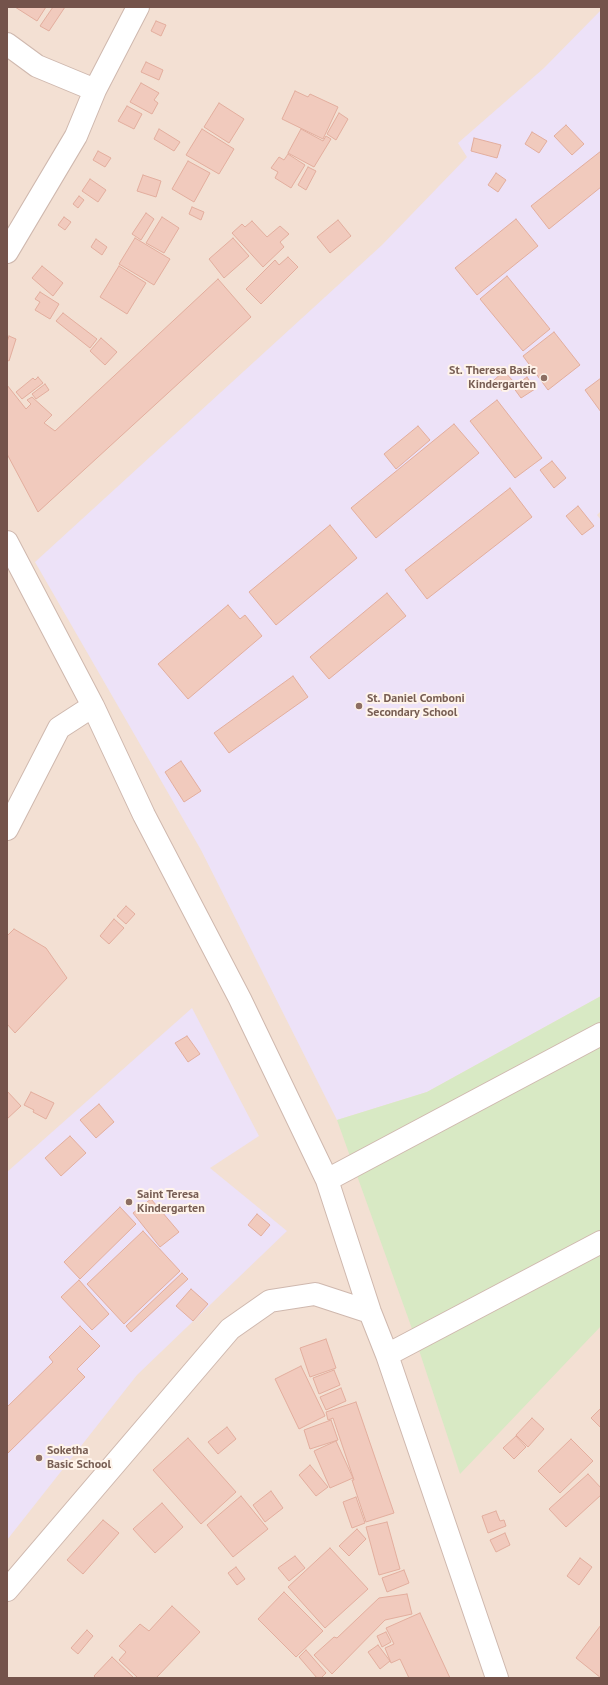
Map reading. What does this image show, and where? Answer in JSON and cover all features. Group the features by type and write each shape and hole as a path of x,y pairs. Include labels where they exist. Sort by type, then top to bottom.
{"street":[{"path":"7,252 76,136 95,90 138,7"},
{"path":"7,44 37,66 95,90"},
{"path":"7,542 93,706 144,814 240,999 327,1180 370,1312 387,1355 497,1678"},
{"path":"7,829 59,728 93,706"},
{"path":"327,1180 601,1034"},
{"path":"387,1355 601,1242"},
{"path":"7,1590 230,1329 270,1301 315,1294 370,1312"}],"shaded area":[{"path":"7,7 601,7 601,1678 7,1678"},
{"name":"St. Daniel Comboni Secondary School","path":"601,10 601,511 597,515 601,520 601,996 427,1092 337,1120 201,850 35,562 382,245 467,157 458,143 544,68"},
{"name":"Saint Teresa Kindergarten","path":"192,1008 259,1136 210,1168 287,1231 137,1375 7,1540 7,1172"}],"green space":[{"path":"601,996 601,1326 460,1474 411,1326 337,1120 427,1092"}],"building":[{"path":"15,7 46,7 37,21"},
{"path":"53,7 65,7 49,31 40,26"},
{"path":"156,21 166,25 161,36 151,31"},
{"path":"146,62 163,70 159,80 141,72"},
{"path":"141,83 159,93 154,100 158,103 152,114 130,102"},
{"path":"295,91 308,97 310,94 338,107 323,139 282,119"},
{"path":"219,103 244,119 229,143 204,127"},
{"path":"127,106 142,114 134,129 118,121"},
{"path":"339,113 348,119 336,140 327,134"},
{"path":"566,125 584,144 572,155 554,136"},
{"path":"159,129 180,142 174,151 154,139"},
{"path":"202,129 234,149 219,174 186,155"},
{"path":"301,129 323,141 326,136 331,139 314,167 288,153"},
{"path":"532,132 547,141 539,153 525,144"},
{"path":"474,138 501,145 497,158 471,151"},
{"path":"98,151 111,158 105,167 93,160"},
{"path":"601,151 601,187 549,229 531,206"},
{"path":"288,154 305,165 291,188 275,178 278,172 271,168 279,157 284,160"},
{"path":"188,161 210,173 194,202 172,189"},
{"path":"308,167 316,171 306,190 298,185"},
{"path":"496,173 506,180 498,192 488,185"},
{"path":"143,175 161,181 156,197 137,191"},
{"path":"90,179 106,190 98,202 82,191"},
{"path":"79,196 84,200 78,208 73,204"},
{"path":"192,207 204,212 201,220 189,214"},
{"path":"146,213 154,219 141,240 132,234"},
{"path":"64,217 71,222 65,230 58,225"},
{"path":"162,217 179,228 164,253 146,243"},
{"path":"516,219 538,246 477,295 455,268"},
{"path":"338,220 351,236 330,253 317,237"},
{"path":"252,221 267,237 280,226 289,234 280,242 284,247 263,267 232,233 242,224 245,227"},
{"path":"135,238 170,259 154,285 119,264"},
{"path":"233,238 249,256 224,278 209,259"},
{"path":"96,239 107,247 102,255 91,247"},
{"path":"288,257 298,267 261,304 246,289 275,260 279,265"},
{"path":"42,266 63,283 53,296 32,278"},
{"path":"119,266 146,283 127,314 100,297"},
{"path":"507,276 550,329 523,351 480,299"},
{"path":"218,279 251,317 38,512 7,454 7,385 26,409 31,404 27,400 32,397 52,415 44,423 55,431"},
{"path":"40,292 59,304 50,319 35,310 40,302 35,299"},
{"path":"63,313 97,339 90,348 56,321"},
{"path":"554,332 580,365 548,390 523,356"},
{"path":"9,336 16,339 9,361 7,360 7,342"},
{"path":"101,338 117,352 105,365 90,351"},
{"path":"504,371 513,381 502,391 493,381"},
{"path":"38,377 43,383 22,399 16,392 33,378 35,380"},
{"path":"527,377 535,389 521,398 513,387"},
{"path":"601,378 601,412 585,390"},
{"path":"45,384 49,390 36,399 32,394"},
{"path":"497,400 542,458 515,478 470,421"},
{"path":"454,424 479,453 376,538 351,508"},
{"path":"418,426 430,440 396,469 384,454"},
{"path":"552,461 566,478 554,488 540,470"},
{"path":"510,488 532,517 427,599 405,570"},
{"path":"578,506 594,526 582,535 566,516"},
{"path":"330,525 357,558 276,625 249,592"},
{"path":"387,593 406,616 329,679 310,657"},
{"path":"228,605 240,619 245,615 262,636 188,699 158,664"},
{"path":"293,676 308,697 229,753 214,733"},
{"path":"181,761 201,791 184,802 165,772"},
{"path":"126,906 135,914 126,924 117,916"},
{"path":"114,919 124,928 109,944 100,936"},
{"path":"14,929 46,948 67,978 15,1033 7,1024 7,936"},
{"path":"187,1036 200,1054 188,1062 175,1043"},
{"path":"7,1091 21,1106 7,1119"},
{"path":"31,1092 54,1103 46,1119 24,1105"},
{"path":"99,1104 114,1122 96,1138 80,1120"},
{"path":"70,1136 86,1153 61,1176 45,1158"},
{"path":"151,1199 179,1232 160,1247 133,1213"},
{"path":"120,1207 136,1224 80,1279 64,1262"},
{"path":"257,1214 270,1225 261,1236 248,1225"},
{"path":"143,1231 180,1271 124,1324 87,1284"},
{"path":"182,1273 188,1279 131,1332 126,1326"},
{"path":"79,1280 109,1314 92,1330 61,1297"},
{"path":"191,1289 208,1304 193,1321 176,1306"},
{"path":"80,1326 100,1346 77,1369 85,1377 7,1454 7,1407 53,1362 49,1357"},
{"path":"326,1339 336,1368 310,1377 300,1348"},
{"path":"301,1366 325,1416 299,1429 275,1379"},
{"path":"334,1370 340,1385 319,1394 313,1378"},
{"path":"341,1388 346,1401 326,1410 320,1397"},
{"path":"356,1402 394,1513 366,1522 352,1480 354,1480 333,1418 328,1420 326,1412"},
{"path":"601,1408 601,1428 591,1418"},
{"path":"532,1418 544,1429 528,1447 516,1435"},
{"path":"331,1420 338,1440 310,1449 304,1430"},
{"path":"227,1427 236,1439 218,1454 208,1442"},
{"path":"516,1436 526,1447 514,1459 503,1448"},
{"path":"188,1438 236,1492 201,1524 153,1470"},
{"path":"571,1439 593,1461 560,1493 538,1471"},
{"path":"336,1441 353,1478 330,1488 314,1451"},
{"path":"310,1465 328,1487 316,1496 299,1475"},
{"path":"588,1474 601,1488 601,1495 566,1527 549,1509"},
{"path":"271,1491 283,1508 265,1522 253,1505"},
{"path":"241,1496 268,1529 233,1557 207,1525"},
{"path":"356,1497 365,1523 352,1528 343,1502"},
{"path":"162,1503 183,1527 155,1553 133,1529"},
{"path":"496,1511 500,1521 504,1520 506,1526 488,1533 482,1516"},
{"path":"103,1520 119,1533 83,1574 67,1560"},
{"path":"387,1522 400,1569 379,1575 366,1527"},
{"path":"357,1529 366,1539 349,1556 339,1546"},
{"path":"505,1533 510,1545 496,1552 490,1540"},
{"path":"330,1548 368,1589 325,1628 288,1587"},
{"path":"295,1556 305,1568 289,1581 278,1568"},
{"path":"580,1558 592,1567 579,1585 567,1576"},
{"path":"236,1567 245,1579 237,1585 228,1573"},
{"path":"404,1570 409,1583 387,1592 382,1578"},
{"path":"284,1592 323,1631 296,1657 258,1619"},
{"path":"407,1594 412,1614 385,1620 332,1674 314,1655 334,1637 337,1638 379,1598"},
{"path":"172,1606 200,1632 156,1678 138,1678 119,1660 126,1652 119,1646 140,1624 149,1631"},
{"path":"420,1613 450,1678 409,1678 400,1659 391,1663 385,1648 394,1644 386,1628"},
{"path":"601,1625 601,1678 576,1658"},
{"path":"87,1630 93,1636 78,1654 71,1648"},
{"path":"386,1632 391,1642 382,1647 377,1636"},
{"path":"378,1645 390,1661 380,1669 368,1652"},
{"path":"306,1650 326,1673 321,1678 317,1678 299,1657"},
{"path":"112,1657 134,1678 96,1678 94,1676"}],"place":[{"name":"St. Theresa Basic Kindergarten","path":"544,378"},
{"name":"St. Daniel Comboni Secondary School","path":"359,706"},
{"name":"Saint Teresa Kindergarten","path":"129,1202"},
{"name":"Soketha Basic School","path":"39,1458"}]}
